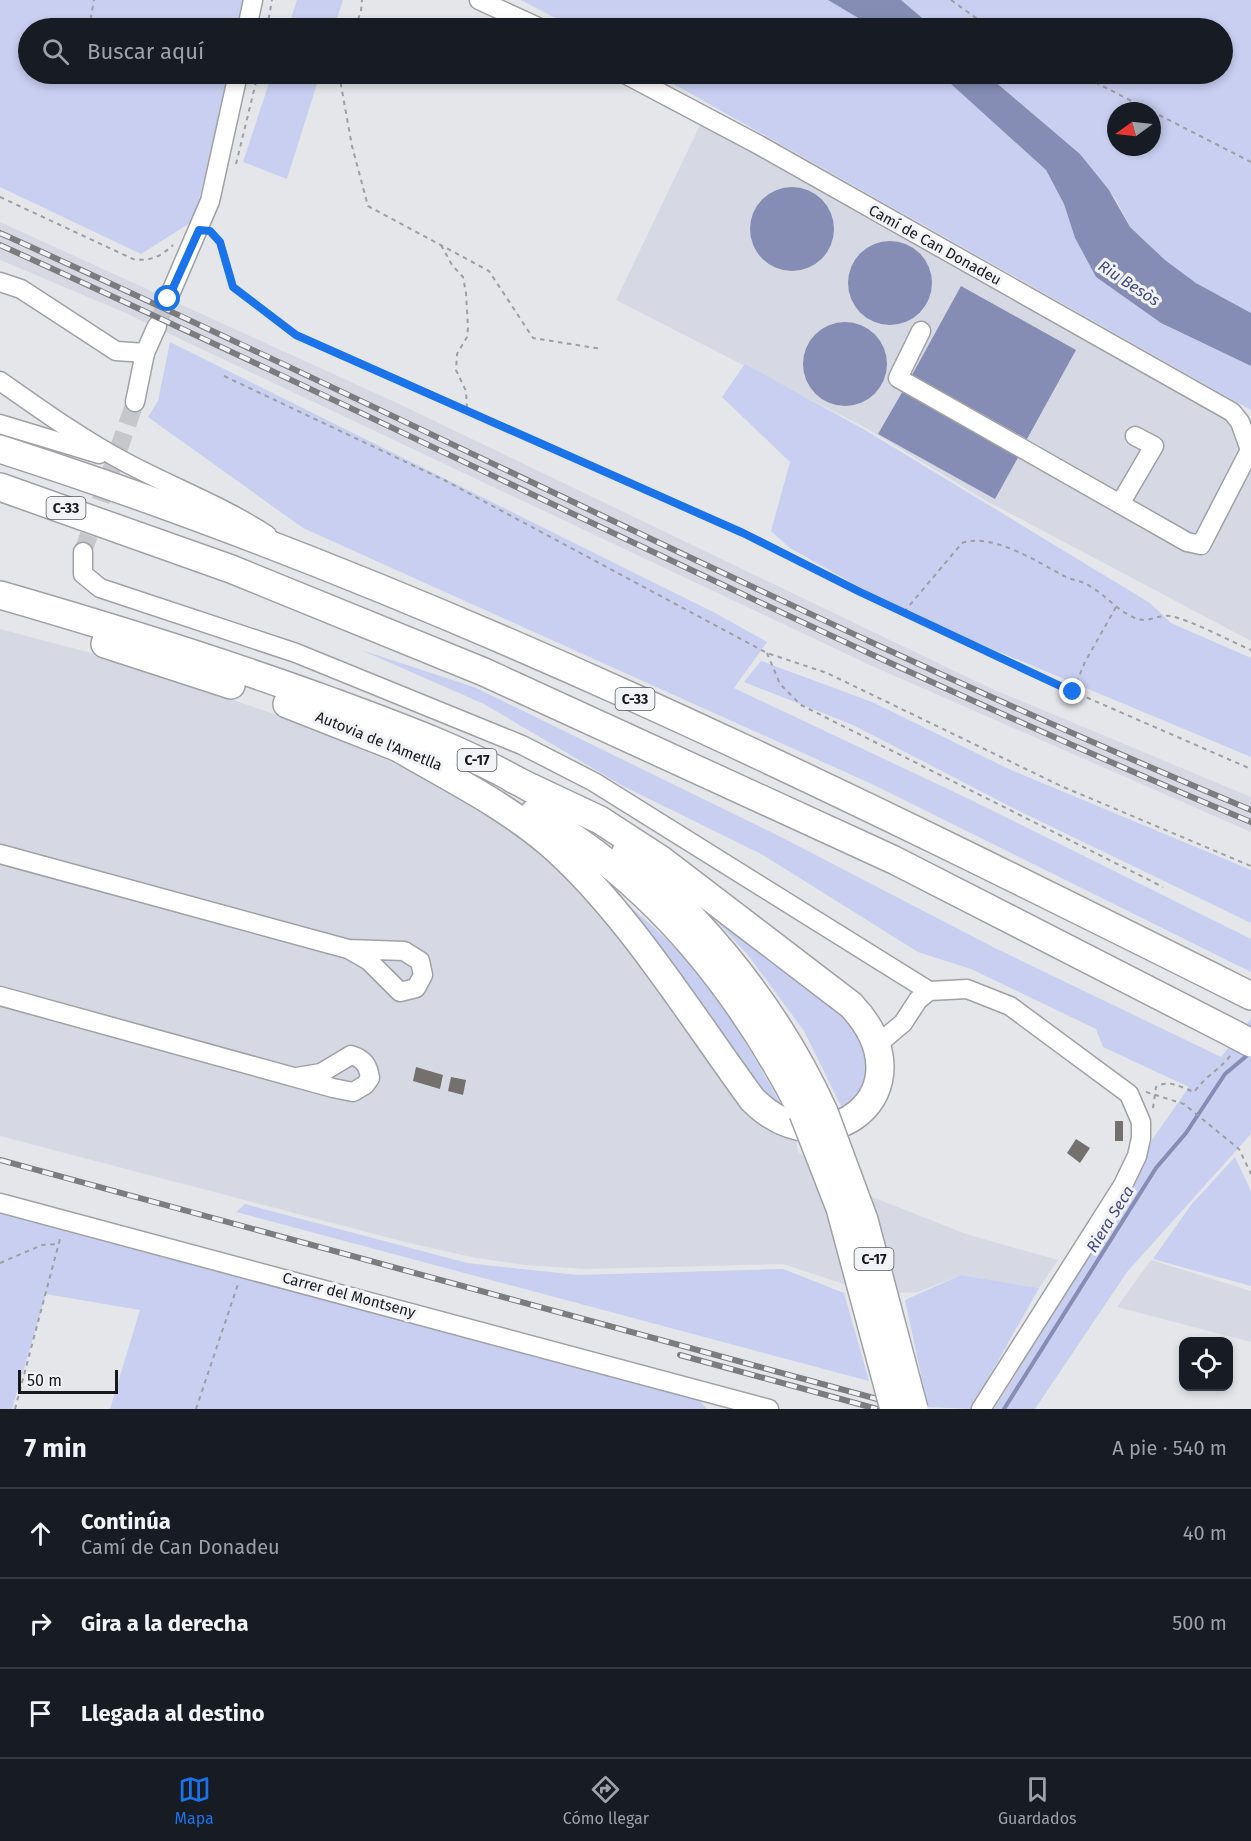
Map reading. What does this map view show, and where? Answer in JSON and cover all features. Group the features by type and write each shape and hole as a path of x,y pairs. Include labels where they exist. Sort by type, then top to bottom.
{"highway":[{"name":"C-33","path":"0,449 88,477 445,613 786,767 1251,996"},
{"name":"C-33","path":"0,487 297,594 494,676 894,860 1243,1039"},
{"name":"C-17","path":"0,595 185,649 420,735 513,779 578,818 618,848 693,916 756,994 784,1036 814,1112 860,1209 914,1409"},
{"name":"Autovia de l'Ametlla","path":"0,615 92,640 232,685 397,747 459,773 537,814 626,878 679,930 726,986 814,1112"},
{"path":"397,747 500,808 547,842 573,866 630,933 752,1099 773,1117 792,1126 815,1128 837,1124 859,1113 874,1096 878,1086 881,1074 878,1044 864,1019 839,994 660,860 600,820 513,779"},
{"name":"C-17","path":"814,1112 894,1409"}],"street":[{"path":"249,18 253,0"},
{"path":"479,0 518,18"},
{"path":"168,299 210,201 236,84"},
{"name":"Camí de Can Donadeu","path":"645,84 759,145 1232,412 1240,422 1250,450"},
{"path":"0,282 21,289 116,351 145,353"},
{"path":"135,402 145,353 157,326"},
{"path":"921,331 898,378 1187,542 1201,545 1250,450"},
{"name":"C-33","path":"0,381 58,422 124,461 232,512 304,559"},
{"path":"0,423 124,461"},
{"path":"1120,504 1154,446 1136,436"},
{"name":"C-33","path":"0,499 42,501"},
{"path":"83,552 83,574 100,588 317,661 522,745 584,777 929,991 967,989 1010,1006 1129,1094 1137,1111 1141,1131 1137,1156 1123,1185 981,1409"},
{"path":"0,854 348,949"},
{"path":"878,1044 903,1023 918,1000 929,991"},
{"path":"0,996 297,1077"},
{"name":"Carrer del Montseny","path":"0,1203 698,1388 754,1407"},
{"path":"698,1388 719,1409"}],"path":[{"path":"91,18 94,0"},
{"path":"269,18 272,0"},
{"path":"359,18 362,0"},
{"path":"951,0 976,18"},
{"path":"341,84 352,146 368,206 489,271 533,338 602,349"},
{"path":"1099,84 1251,162"},
{"path":"0,197 144,261 154,259 180,239 199,230 210,231 220,242 226,269 238,293 296,335 743,533 903,613 1073,692 1251,769"},
{"path":"441,245 452,265 463,277 466,293 467,337 457,354 456,370 466,391 467,410"},
{"path":"224,376 446,481 766,653 827,673 1061,786 1251,866"},
{"path":"903,613 962,543 970,540 1005,548 1039,562 1067,578 1085,583 1116,607 1137,619 1147,621 1169,615 1251,650"},
{"path":"1073,692 1085,662 1116,607"},
{"path":"766,653 780,684 801,705 1163,887"},
{"path":"1141,1131 1148,1122 1156,1087 1167,1083 1194,1092 1207,1075 1225,1062"},
{"path":"1129,1094 1143,1091 1184,1104 1239,1149 1251,1174"},
{"path":"15,1409 64,1220"},
{"path":"0,1263 42,1245 59,1244"},
{"path":"196,1409 243,1267"}],"shaded area":[{"path":"0,0 245,0 242,18 18,18 18,84 230,84 193,221 141,254 0,187"},
{"path":"297,0 343,0 337,18 291,18"},
{"path":"521,0 828,0 858,18 555,18"},
{"path":"901,0 1251,0 1251,313 1196,283 1165,260 1130,227 1115,198 1080,154 998,84 1233,84 1233,18 922,18"},
{"path":"269,84 317,84 287,179 243,162"},
{"path":"674,84 951,84 1046,170 1064,204 1075,238 1096,277 1161,323 1251,366 1251,410"},
{"path":"702,121 1251,425 1251,641 985,500 866,428 616,300"},
{"path":"0,222 397,403 990,688 1251,797 1251,832 872,666 121,311 0,260"},
{"path":"170,342 715,613 767,642 734,688 973,801 1251,939 1251,972 874,785 303,528 148,417 158,401"},
{"path":"745,364 865,430 1150,603 1171,623 1251,658 1251,757 904,612 790,548 771,531 790,462 722,397"},
{"path":"0,629 103,656 283,717 439,782 495,814 557,863 601,911 753,1116 796,1140 798,1152 875,1198 966,1234 1058,1260 1039,1288 961,1275 918,1292 874,1294 783,1264 586,1269 525,1265 476,1258 409,1243 0,1136"},
{"path":"361,650 474,687 777,835 995,948 1221,1057 1251,1019 1251,1134 1127,1272 1035,1409 994,1409 1083,1266 1152,1140 1189,1087 1103,1047 1096,1029 971,969 918,952 763,855 623,786 484,704"},
{"path":"761,661 872,702 1011,770 1251,870 1251,923 1017,810 853,725 744,682"},
{"path":"589,871 640,915 687,961 733,1023 786,1113 760,1090"},
{"path":"686,888 846,1017 860,1036 866,1051 865,1091 842,1108 804,1031 748,955"},
{"path":"1235,1157 1251,1191 1251,1286 1153,1259 1191,1205"},
{"path":"245,1204 467,1263 578,1275 783,1269 844,1293 869,1381 236,1212"},
{"path":"0,1211 690,1391 707,1409 110,1409 140,1310 46,1294 12,1409 0,1409"},
{"path":"1151,1260 1251,1291 1251,1342 1233,1337 1117,1307"},
{"path":"961,1275 1039,1288 971,1409 928,1407 905,1300"}],"water":[{"path":"828,0 901,0 922,18 858,18"},
{"name":"Riu Besòs","path":"951,84 998,84 1080,154 1109,190 1130,227 1165,260 1196,283 1251,313 1251,366 1161,323 1096,277 1075,238 1064,204 1046,170"},
{"path":"792,187 808,190 822,199 831,213 834,229 831,245 822,259 808,268 792,271 776,268 762,259 753,245 750,229 753,213 762,199 776,190"},
{"path":"890,241 906,244 920,253 929,267 932,283 929,299 920,313 906,322 890,325 874,322 860,313 851,299 848,283 851,267 860,253 874,244"},
{"path":"961,286 1076,350 1027,439 912,375"},
{"path":"845,322 861,325 875,334 884,348 887,364 884,380 875,394 861,403 845,406 829,403 815,394 806,380 803,364 806,348 815,334 829,325"},
{"path":"904,389 1020,454 995,499 878,434"}],"building":[{"path":"416,1067 443,1075 440,1089 413,1081"},
{"path":"451,1077 466,1080 463,1095 448,1091"},
{"path":"1115,1121 1123,1121 1123,1141 1115,1141"},
{"path":"1076,1139 1090,1148 1080,1163 1067,1153"}],"waterway":[{"name":"Riera Seca","path":"1004,1409 1156,1168 1186,1133 1225,1074 1250,1053"}],"tunnel":[{"path":"157,326 168,299"},
{"path":"83,552 135,402"}],"railway":[{"path":"0,233 936,672 1251,810"},
{"path":"0,245 936,684 1251,822"},
{"path":"0,1160 914,1409"},
{"path":"680,1355 877,1409"}],"route":[{"path":"168,299 199,230 210,231 220,242 233,287 296,335 743,533 860,592 1073,692"}]}
